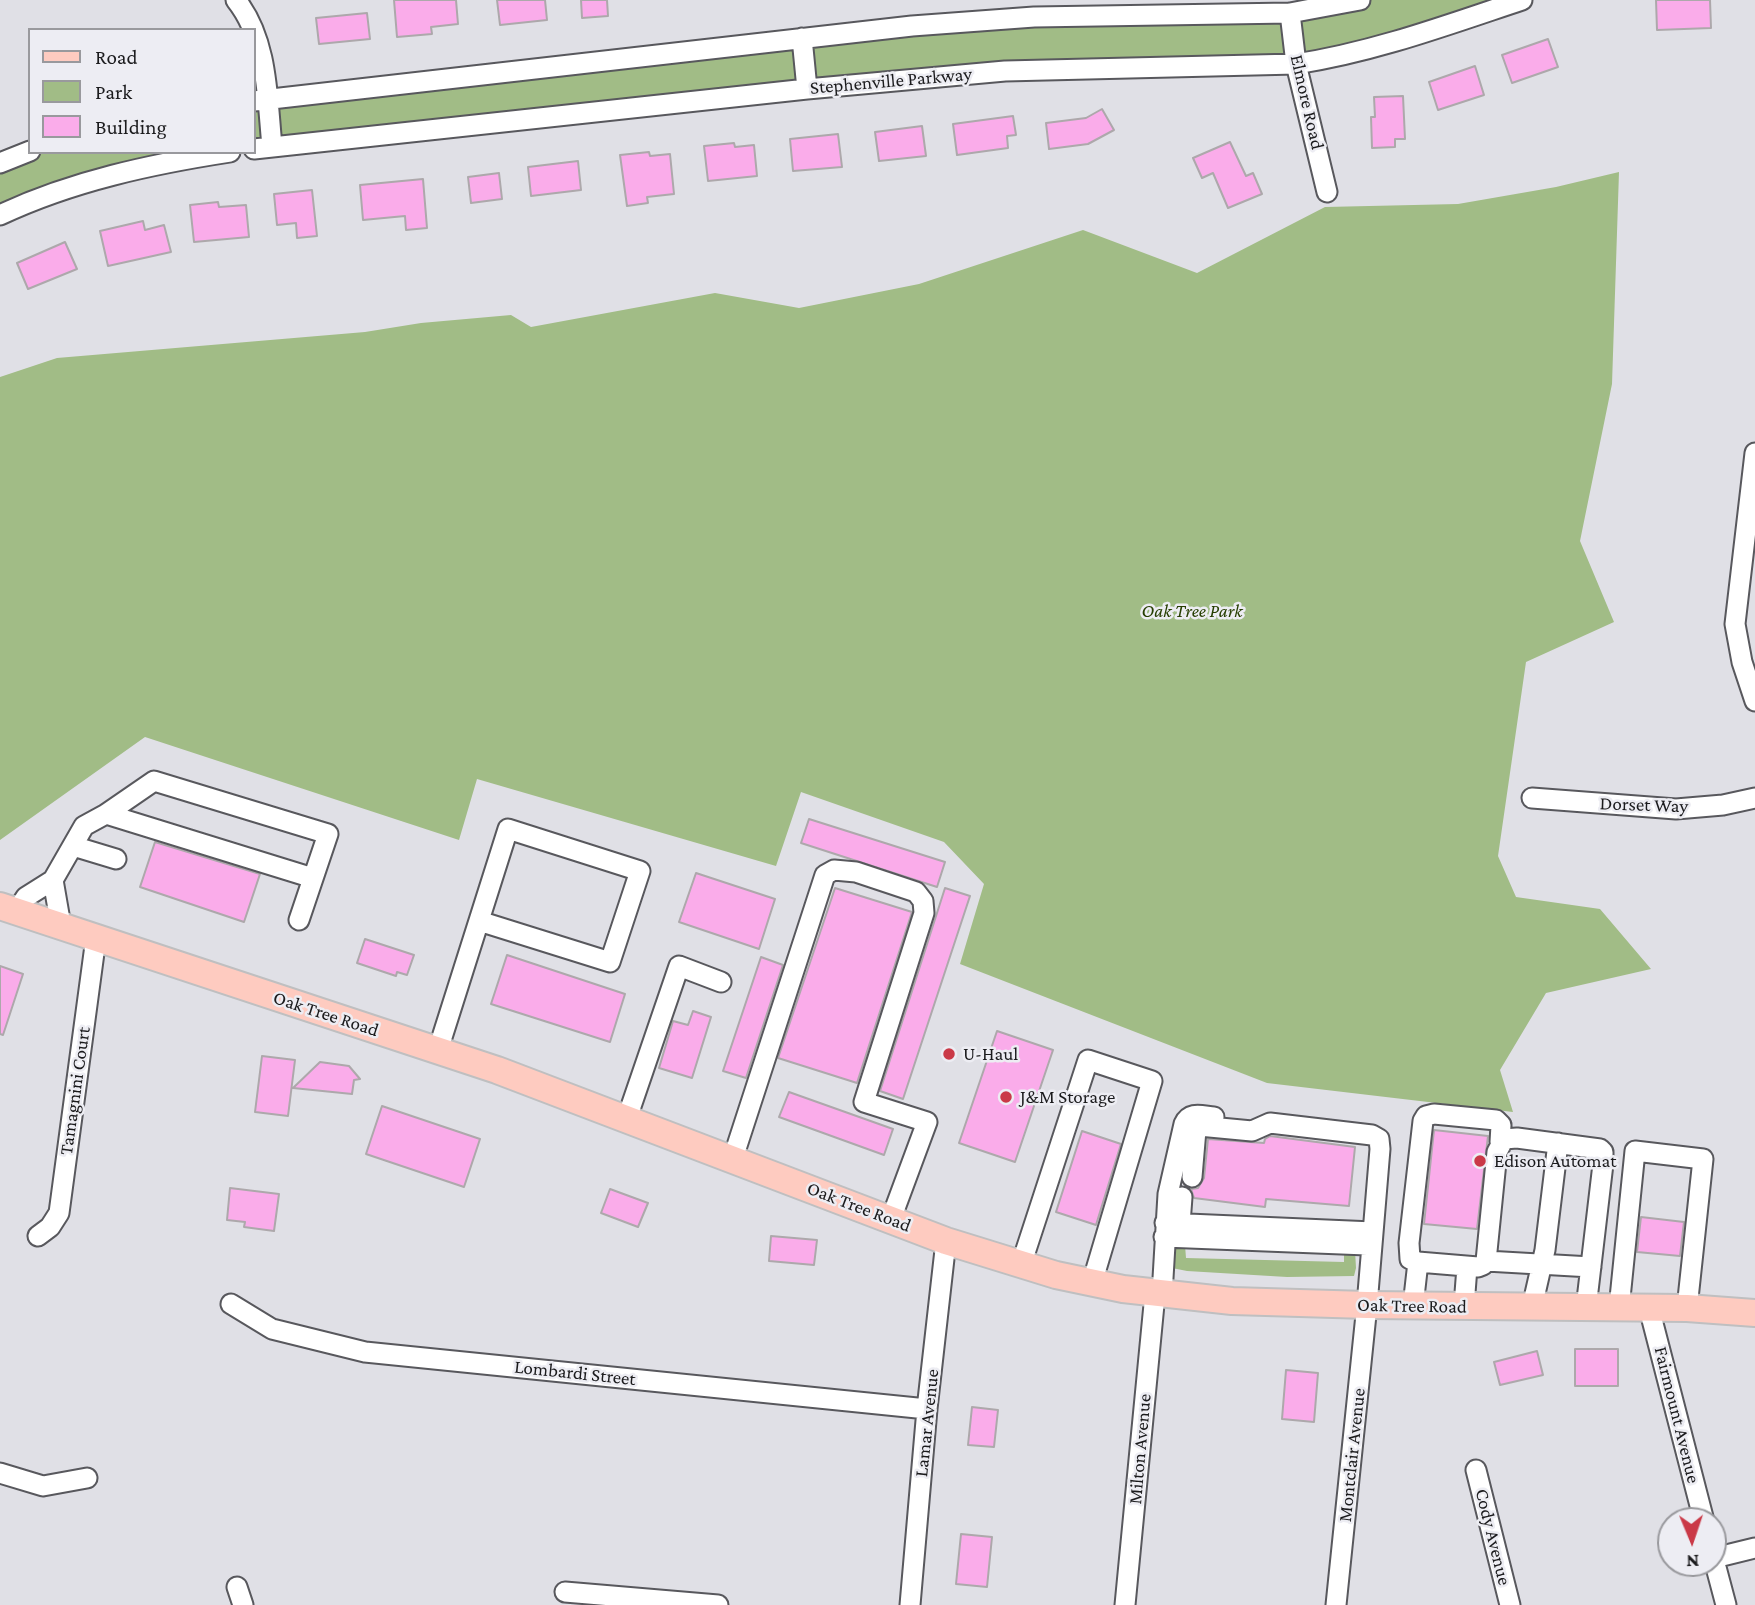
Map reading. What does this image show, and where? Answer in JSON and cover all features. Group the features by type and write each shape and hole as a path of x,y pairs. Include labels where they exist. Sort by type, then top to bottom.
{"main road":[{"name":"Oak Tree Road","path":"8,909 438,1050 627,1118 946,1241 1021,1265 1092,1283 1158,1294 1232,1301 1413,1306 1687,1308 1755,1313"}],"street":[{"path":"236,0 252,28"},
{"path":"260,100 912,26 1034,17 1290,13 1360,0"},
{"name":"Stephenville Parkway","path":"263,147 807,89 1005,71 1296,64 1337,58 1386,46 1522,0"},
{"name":"Elmore Road","path":"1290,13 1296,64 1327,192"},
{"path":"256,34 263,147"},
{"path":"802,38 807,89"},
{"path":"0,163 28,152"},
{"path":"0,215 94,180 174,161 218,154"},
{"path":"1755,453 1735,624 1742,662 1755,701"},
{"path":"8,909 53,880 84,826 154,781 328,834 299,920"},
{"name":"Dorset Way","path":"1532,798 1676,809 1755,798"},
{"path":"106,814 313,878"},
{"path":"438,1050 508,829 640,871 610,962 479,921"},
{"path":"73,846 116,859"},
{"path":"733,1158 825,875 834,870 856,872 916,892 923,901 923,913 864,1101 927,1122 891,1219"},
{"path":"53,880 61,926"},
{"name":"Tamagnini Court","path":"38,1236 50,1227 59,1213 96,938"},
{"path":"627,1118 679,967 721,982"},
{"path":"1021,1265 1088,1060 1152,1081 1092,1283"},
{"path":"1464,1306 1476,1264 1501,1125 1496,1120 1434,1114 1426,1116 1423,1121 1410,1259 1418,1262 1476,1264 1542,1264 1591,1267"},
{"path":"1174,1227 1168,1194 1186,1118 1192,1115 1270,1123"},
{"path":"1188,1176 1196,1130 1204,1125 1252,1131 1270,1123"},
{"name":"Montclair Avenue","path":"1270,1123 1377,1136 1380,1149 1336,1605"},
{"path":"1500,1142 1510,1137 1600,1149 1603,1152 1586,1308"},
{"path":"1532,1307 1542,1264 1558,1143"},
{"path":"1619,1308 1635,1151 1703,1159 1687,1308"},
{"path":"1174,1227 1186,1197"},
{"path":"1174,1227 1372,1238"},
{"path":"1174,1227 1372,1238"},
{"name":"Milton Avenue","path":"1125,1605 1158,1294 1174,1227"},
{"name":"Lamar Avenue","path":"910,1605 927,1409 946,1241"},
{"path":"1413,1306 1418,1262"},
{"name":"Lombardi Street","path":"232,1304 272,1329 365,1352 927,1409"},
{"name":"Fairmount Avenue","path":"1649,1308 1700,1507"},
{"name":"Cody Avenue","path":"1476,1470 1510,1605"},
{"path":"0,1473 43,1486 86,1478"},
{"path":"1727,1554 1755,1548"},
{"path":"1718,1577 1726,1605"},
{"path":"565,1592 718,1605"}],"green space":[{"path":"1360,0 1522,0 1337,58 1081,67 256,149 256,101 912,26"},
{"path":"28,153 223,154 0,215 0,163"},
{"name":"Oak Tree Park","path":"1619,172 1612,384 1580,541 1614,622 1526,662 1498,856 1516,897 1600,909 1651,969 1546,993 1500,1070 1513,1112 1267,1083 960,964 984,884 944,842 801,792 776,866 477,779 459,840 145,737 0,840 0,377 57,358 365,332 421,323 511,315 531,327 715,293 799,308 919,284 1083,230 1197,273 1325,207 1458,204 1556,187"},
{"path":"1173,1245 1185,1245 1186,1258 1344,1262 1344,1251 1355,1250 1356,1268 1354,1276 1287,1277 1187,1271 1172,1268"}],"building":[{"path":"394,0 456,0 458,24 431,27 432,34 397,37"},
{"path":"497,0 545,0 547,20 500,25"},
{"path":"581,0 607,0 608,16 582,18"},
{"path":"1656,0 1710,0 1711,28 1657,30"},
{"path":"367,13 370,39 319,44 316,18"},
{"path":"1548,39 1558,67 1512,83 1502,55"},
{"path":"1475,66 1484,95 1438,110 1429,82"},
{"path":"1403,96 1405,139 1395,139 1395,147 1372,148 1371,117 1375,117 1374,97"},
{"path":"1102,109 1114,130 1088,144 1049,149 1046,123 1086,118"},
{"path":"1013,116 1016,135 1007,136 1008,148 957,155 953,124"},
{"path":"922,126 926,156 879,161 875,132"},
{"path":"838,134 842,167 793,171 790,139"},
{"path":"1230,142 1246,176 1253,173 1262,194 1228,208 1213,173 1202,178 1193,158"},
{"path":"734,143 735,147 754,145 757,176 708,181 704,146"},
{"path":"649,152 650,156 670,154 674,194 647,197 648,203 627,206 620,155"},
{"path":"578,161 581,190 531,196 528,167"},
{"path":"499,173 502,199 471,203 468,177"},
{"path":"423,179 427,228 406,230 405,216 363,220 360,185"},
{"path":"312,190 317,236 297,238 296,223 277,225 274,194"},
{"path":"218,202 219,207 246,205 249,237 194,242 190,205"},
{"path":"143,221 145,230 164,225 171,252 108,266 100,231"},
{"path":"65,242 77,269 28,289 17,263"},
{"path":"809,819 945,862 937,887 801,843"},
{"path":"155,842 260,874 244,922 140,887"},
{"path":"696,873 775,899 759,949 679,922"},
{"path":"835,888 912,912 857,1083 778,1058"},
{"path":"945,888 970,896 903,1099 880,1091"},
{"path":"365,939 414,955 407,975 397,972 396,976 357,963"},
{"path":"507,955 625,994 610,1042 491,1004"},
{"path":"761,957 783,965 746,1078 723,1071"},
{"path":"0,966 23,974 3,1035 0,1034"},
{"path":"693,1011 711,1017 692,1078 659,1068 673,1021 688,1025"},
{"name":"J&M Storage","path":"997,1031 1053,1050 1015,1162 959,1143"},
{"path":"262,1056 295,1060 288,1116 255,1112"},
{"path":"320,1062 349,1066 360,1079 354,1080 352,1094 293,1088"},
{"path":"789,1092 893,1129 884,1155 779,1117"},
{"path":"382,1106 480,1139 464,1187 366,1154"},
{"path":"1434,1130 1488,1136 1477,1229 1424,1224"},
{"path":"1082,1131 1121,1144 1096,1225 1056,1212"},
{"path":"1270,1136 1355,1147 1349,1206 1266,1199 1265,1207 1194,1198 1191,1189 1198,1188 1204,1178 1208,1139 1264,1143"},
{"path":"230,1188 279,1194 274,1231 244,1227 245,1222 227,1220"},
{"path":"610,1189 648,1203 638,1227 601,1213"},
{"path":"1641,1217 1684,1222 1680,1256 1637,1252"},
{"path":"771,1236 817,1240 814,1265 769,1261"},
{"path":"1575,1349 1618,1349 1618,1386 1575,1386"},
{"path":"1537,1351 1543,1375 1500,1385 1494,1362"},
{"path":"1286,1370 1318,1373 1314,1422 1282,1419"},
{"path":"972,1407 998,1410 994,1447 968,1445"},
{"path":"961,1534 992,1537 987,1587 956,1584"}],"place":[{"name":"U-Haul","path":"949,1054"},
{"name":"J&M Storage","path":"1006,1097"},
{"name":"Edison Automat","path":"1480,1161"}]}
